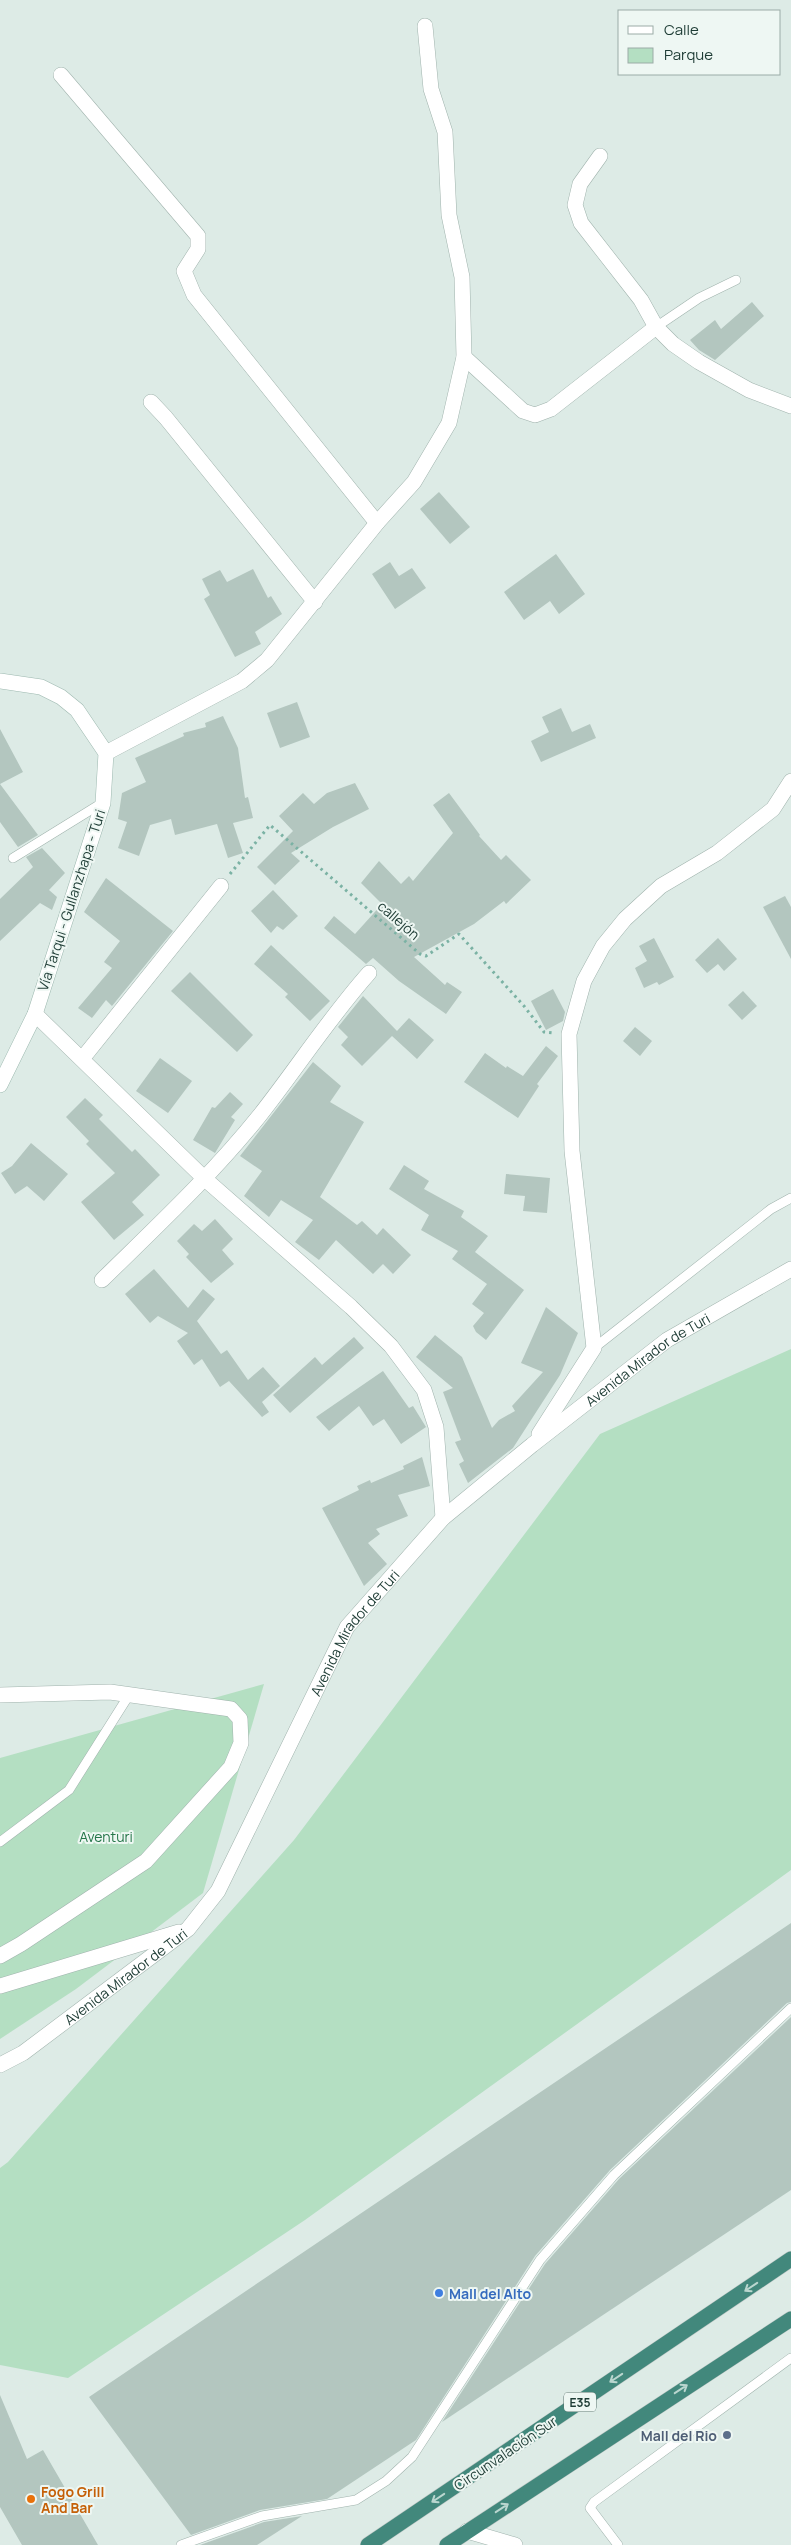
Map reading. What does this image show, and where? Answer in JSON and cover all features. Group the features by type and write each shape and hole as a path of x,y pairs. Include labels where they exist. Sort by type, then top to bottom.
{"highway":[{"name":"Circunvalación Sur","path":"368,2545 791,2259"},
{"path":"447,2545 791,2319"}],"street":[{"path":"0,681 41,687 61,696 77,710 106,753 242,681 267,660 376,523 414,482 449,423 464,356 462,277 449,215 445,132 431,88 425,26"},
{"path":"61,75 198,236 198,249 184,271 194,295 376,523"},
{"path":"600,156 580,184 574,205 581,223 641,300 656,327 673,344 699,362 749,390 791,406"},
{"path":"464,356 524,412 535,415 551,409 656,327"},
{"path":"151,402 315,602"},
{"name":"Vía Tarqui - Gullanzhapa - Turi","path":"0,1085 35,1014 102,803 106,753"},
{"path":"532,1445 594,1348 572,1151 569,1034 584,981 603,946 625,918 660,886 717,854 773,809 791,781"},
{"path":"82,1059 221,886"},
{"path":"102,1280 205,1179 260,1116 341,1005 369,973"},
{"path":"35,1014 205,1179 351,1307 390,1346 424,1390 436,1427 443,1518"},
{"name":"Avenida Mirador de Turi","path":"0,2065 23,2054 188,1929 218,1892 347,1627 443,1518 532,1445 667,1340 791,1270"},
{"path":"0,1695 110,1692 231,1709 240,1719 241,1743 231,1767 146,1861 0,1956"},
{"path":"0,1986 188,1929"},
{"path":"467,2531 515,2545"}],"lane":[{"path":"656,327 699,298 736,280"},
{"path":"13,858 102,803"},
{"path":"594,1348 771,1208 791,1198"},
{"path":"0,1842 69,1790 129,1695"},
{"path":"181,2545 262,2516 356,2500 386,2481 412,2457 540,2260 614,2175 791,2008"},
{"path":"618,2545 590,2508 594,2502 791,2358"}],"path":[{"name":"callejón","path":"221,886 270,825 420,954 426,956 459,934 524,1006 544,1032 569,1034"}],"green space":[{"path":"791,1349 791,1870 305,2220 68,2378 0,2365 0,2168 8,2162 294,1840 600,1434"},
{"name":"Aventuri","path":"264,1684 203,1893 76,1989 0,2039 0,1758"}],"building":[{"path":"752,302 764,316 715,360 699,350 690,340 715,320 721,329"},
{"path":"439,492 470,527 450,544 420,509"},
{"path":"556,554 585,594 559,614 550,601 524,620 504,592"},
{"path":"390,562 399,576 412,568 426,588 395,609 372,574"},
{"path":"253,569 268,598 271,596 282,614 255,632 261,644 235,657 204,599 210,595 202,579 220,570 227,582"},
{"path":"297,702 310,737 280,748 267,713"},
{"path":"561,708 572,732 590,724 596,738 541,762 531,741 549,732 542,717"},
{"path":"223,716 238,748 245,798 248,797 253,818 233,823 243,853 228,858 217,824 175,835 171,819 150,825 139,856 118,848 127,822 118,819 122,793 146,782 135,758 184,736 183,733 206,727 205,723"},
{"path":"0,729 23,772 0,784"},
{"path":"355,783 369,809 333,827 291,853 300,861 275,885 257,867 293,831 279,816 303,793 314,804 327,793"},
{"path":"0,784 38,835 18,847 0,822"},
{"path":"449,793 479,836 501,860 506,855 531,880 506,904 504,901 474,924 414,957 445,985 447,982 462,992 446,1014 399,981 373,958 366,964 324,928 334,916 355,934 382,904 361,883 379,861 401,884 409,876 413,881 453,833 433,805"},
{"path":"42,848 65,873 49,890 57,897 52,910 40,903 0,941 0,899 33,867 26,857"},
{"path":"106,878 173,931 112,1006 106,1000 92,1018 78,1008 112,968 104,962 120,941 84,912"},
{"path":"273,890 298,916 283,930 277,926 271,933 251,911"},
{"path":"785,896 791,907 791,959 763,907"},
{"path":"654,938 674,977 659,985 657,982 644,988 635,968 647,961 639,946"},
{"path":"718,938 737,959 724,971 718,964 707,973 695,960"},
{"path":"271,945 330,1001 310,1021 285,997 288,994 254,964"},
{"path":"190,972 253,1035 237,1052 171,991"},
{"path":"553,989 565,1012 563,1021 546,1030 531,1001"},
{"path":"743,991 757,1006 742,1020 728,1005"},
{"path":"363,996 397,1031 409,1018 434,1040 417,1059 392,1036 362,1066 341,1045 348,1037 338,1027"},
{"path":"635,1027 652,1041 640,1056 623,1041"},
{"path":"546,1046 558,1056 537,1084 539,1086 518,1118 464,1082 485,1053 506,1068 507,1066 523,1076"},
{"path":"160,1058 192,1081 168,1113 136,1091"},
{"path":"313,1062 341,1086 330,1102 364,1122 320,1197 357,1225 362,1221 377,1235 383,1228 411,1255 393,1274 383,1264 373,1274 336,1240 319,1260 295,1242 313,1220 281,1200 269,1217 244,1196 262,1171 240,1156"},
{"path":"230,1092 243,1104 231,1117 235,1120 215,1153 193,1140 212,1107 215,1108"},
{"path":"85,1098 103,1115 99,1119 132,1152 135,1149 160,1175 132,1202 144,1215 114,1240 81,1202 115,1173 86,1144 89,1141 66,1117"},
{"path":"31,1143 68,1174 44,1201 27,1186 15,1194 1,1173 12,1166"},
{"path":"404,1165 429,1181 424,1189 464,1211 461,1217 488,1236 475,1252 524,1290 486,1340 476,1332 473,1326 484,1313 472,1304 487,1284 452,1259 458,1251 421,1230 429,1215 389,1189"},
{"path":"506,1174 550,1178 547,1213 523,1211 525,1196 504,1194"},
{"path":"215,1219 233,1239 222,1250 234,1264 211,1283 186,1257 189,1254 177,1241 194,1224 202,1231"},
{"path":"154,1269 188,1308 203,1289 215,1299 197,1321 221,1354 227,1350 248,1380 263,1367 280,1386 262,1402 269,1412 262,1417 229,1381 220,1387 202,1359 194,1365 177,1341 188,1333 158,1316 150,1323 125,1294"},
{"path":"546,1307 578,1333 560,1375 513,1448 468,1483 459,1464 464,1461 455,1442 461,1440 443,1392 453,1388 416,1357 435,1335 462,1357 492,1428 499,1420 515,1411 512,1406 543,1372 521,1363"},
{"path":"354,1337 364,1348 290,1413 273,1395 315,1357 322,1365"},
{"path":"383,1371 409,1408 413,1406 426,1427 401,1444 384,1419 373,1426 359,1406 329,1431 316,1417"},
{"path":"422,1457 430,1486 398,1495 408,1516 376,1529 380,1534 368,1543 387,1564 364,1586 322,1508 359,1490 357,1486 370,1480 371,1483 404,1469 403,1466"},
{"name":"Mall del Alto","path":"791,1923 791,2002 787,2003 610,2170 535,2256 416,2440 327,2499 260,2510 191,2535 89,2397"},
{"path":"791,2017 791,2190 442,2422 545,2264 619,2179"},
{"path":"0,2395 27,2459 43,2450 98,2545 22,2545 0,2507"},
{"path":"302,2516 257,2545 200,2545 264,2522"}],"place":[{"name":"Mall del Alto","path":"439,2293"},
{"name":"Mall del Rio","path":"727,2435"},
{"name":"Fogo Grill And Bar","path":"31,2499"}]}
